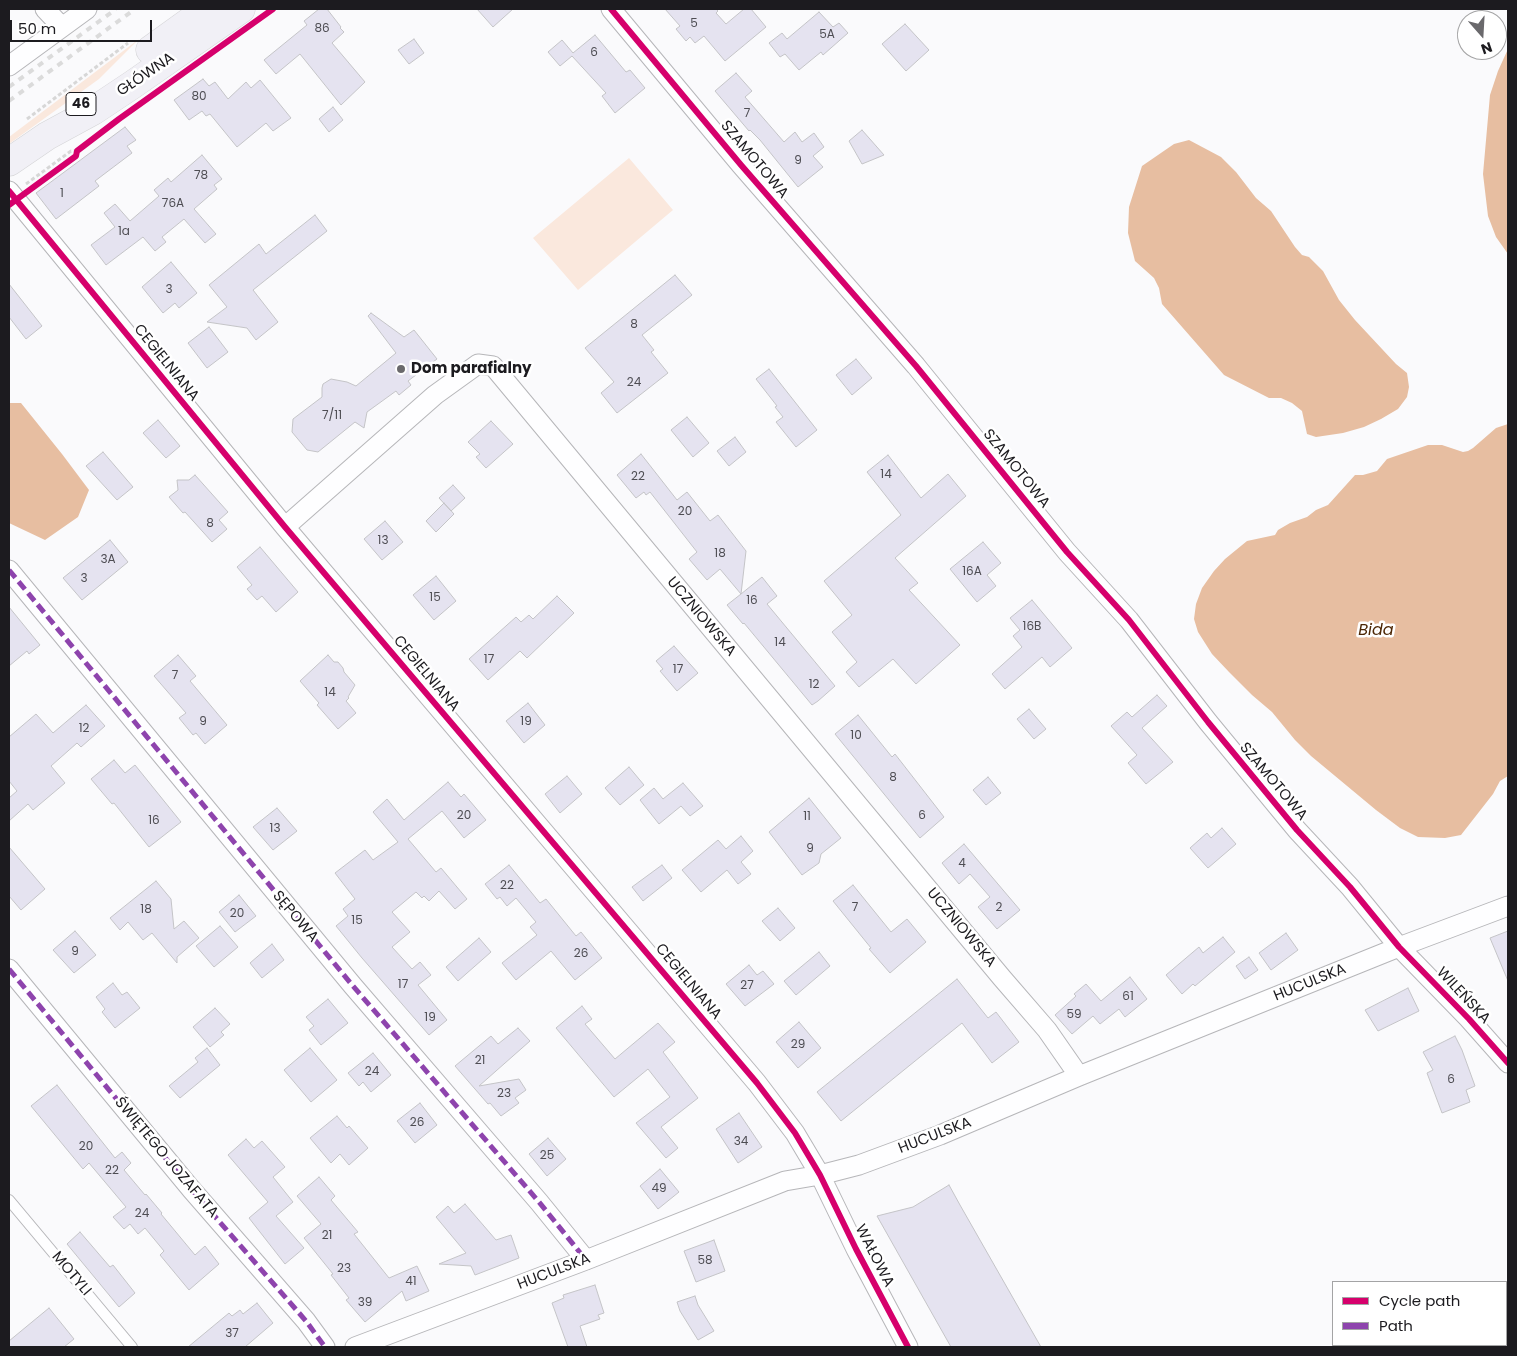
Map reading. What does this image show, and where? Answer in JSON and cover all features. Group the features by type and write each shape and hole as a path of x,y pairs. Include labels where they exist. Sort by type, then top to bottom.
{"main road":[{"name":"GŁÓWNA","path":"47,136 87,98 207,9"},
{"name":"GŁÓWNA","path":"9,162 47,136 132,85 241,9"}],"street":[{"path":"45,9 62,27"},
{"path":"9,66 87,9"},
{"name":"SZAMOTOWA","path":"611,9 741,165 916,366 1066,552 1128,620 1208,722 1297,830 1369,908 1399,947"},
{"name":"CEGIELNIANA","path":"9,191 284,527 757,1083 795,1133 820,1175"},
{"name":"UCZNIOWSKA","path":"284,527 435,394 478,364 493,366 1047,1030 1079,1076"},
{"name":"SĘPOWA","path":"9,570 321,948 539,1202 586,1260"},
{"name":"HUCULSKA","path":"355,1347 586,1260 785,1180 820,1175 859,1165 940,1135 1079,1076 1399,947 1508,906"},
{"name":"WILEŃSKA","path":"1399,947 1469,1019 1508,1063"},
{"name":"ŚWIĘTEGO JOZAFATA","path":"9,968 191,1190 306,1321 325,1347"},
{"name":"WAŁOWA","path":"820,1175 856,1249 908,1347"}],"lane":[{"name":"MOTYLI","path":"9,1200 132,1347"}],"path":[{"path":"24,122 129,42"},
{"path":"28,190 76,156 77,151"}],"shaded area":[{"path":"139,39 99,79 9,144 9,137"},
{"path":"629,158 673,210 578,290 533,238"}],"water":[{"path":"1508,49 1508,254 1496,237 1488,216 1483,174 1490,95 1503,60 1507,60"},
{"path":"1189,140 1221,157 1236,172 1256,198 1271,211 1302,255 1309,257 1323,271 1339,300 1355,320 1396,364 1407,373 1409,387 1407,397 1398,409 1364,427 1343,433 1316,437 1307,434 1302,411 1292,403 1281,398 1269,398 1224,375 1162,304 1159,288 1154,278 1135,261 1128,233 1129,207 1142,166 1174,144"},
{"path":"9,403 21,403 89,490 78,517 45,540 9,523"},
{"name":"Bida","path":"1508,424 1508,776 1500,781 1493,794 1461,835 1445,838 1418,837 1400,828 1376,810 1311,756 1272,712 1229,672 1212,654 1198,632 1194,619 1196,604 1202,588 1214,571 1247,541 1275,535 1278,530 1290,523 1307,517 1316,510 1328,505 1355,475 1377,471 1387,459 1428,445 1442,445 1463,452 1468,451 1496,428"}],"building":[{"path":"319,9 327,9 341,27 344,32 332,43 365,82 341,105 300,54 276,74 264,60 307,25 304,21"},
{"path":"477,9 513,9 493,27"},
{"path":"665,9 716,9 718,11 716,13 726,24 744,9 751,9 766,27 725,61 704,36 695,43 690,37 686,41 676,29 680,26"},
{"path":"819,12 833,27 839,23 848,33 823,55 821,52 799,70 785,54 780,57 769,43 782,33 787,39"},
{"path":"905,24 929,50 906,71 882,44"},
{"path":"595,35 626,72 630,70 645,88 615,113 602,96 606,93 572,56 560,66 548,52 562,40 573,53"},
{"path":"414,39 424,53 409,64 398,50"},
{"path":"736,73 752,91 745,97 784,142 795,132 802,142 814,133 824,147 813,156 823,167 798,187 760,140 749,131 715,91"},
{"path":"203,79 209,86 215,82 228,99 246,82 251,88 260,80 291,118 273,131 266,123 237,147 210,114 206,116 202,111 189,120 174,100"},
{"path":"333,107 343,120 329,132 319,119"},
{"path":"125,127 136,140 127,146 132,153 95,181 99,186 56,219 36,193"},
{"path":"862,130 884,155 862,164 849,141"},
{"path":"202,155 222,179 214,185 217,189 194,209 216,234 205,243 184,219 162,237 166,242 155,251 143,237 106,265 91,245 115,227 104,213 115,204 130,221 159,196 154,190 168,178 171,182"},
{"path":"315,215 327,231 253,290 278,322 256,340 247,328 207,322 227,307 209,285 259,244 266,254"},
{"path":"171,262 197,293 179,308 175,303 163,313 142,287"},
{"path":"675,275 692,295 642,335 654,350 651,352 668,373 617,413 601,393 614,382 585,348"},
{"path":"9,284 42,326 26,339 9,317"},
{"path":"371,313 404,337 414,330 437,359 408,381 411,385 399,395 396,391 367,412 364,428 355,422 318,452 307,450 292,432 293,419 322,397 323,384 331,379 356,386 396,353 368,316"},
{"path":"209,327 228,352 207,368 188,343"},
{"path":"856,359 872,378 852,395 836,375"},
{"path":"769,369 817,430 796,447 776,422 783,417 756,379"},
{"path":"687,417 709,443 693,457 671,430"},
{"path":"158,420 180,446 166,458 143,433"},
{"path":"491,421 513,444 486,468 476,457 480,454 468,442"},
{"path":"735,437 746,452 729,466 717,451"},
{"path":"103,452 133,487 117,500 86,466"},
{"path":"641,454 677,500 687,492 710,521 718,515 746,551 741,594 720,569 707,580 689,559 697,552 650,492 646,495 644,492 636,498 617,475"},
{"path":"888,455 921,498 948,474 966,496 895,558 918,583 909,590 960,645 916,684 893,659 859,687 846,672 857,662 832,632 852,615 824,581 901,515 867,472"},
{"path":"195,475 228,512 219,520 227,529 212,542 169,497 178,490 177,480 189,480"},
{"path":"453,485 465,498 451,511 439,498"},
{"path":"444,503 454,514 436,532 426,521"},
{"path":"385,521 403,542 382,560 364,539"},
{"path":"110,540 128,562 82,600 63,578"},
{"path":"983,542 1001,563 987,575 996,586 977,602 950,569"},
{"path":"260,547 298,592 276,612 262,596 257,600 247,589 252,585 237,567"},
{"path":"436,576 456,601 434,620 413,595"},
{"path":"762,577 777,596 767,604 835,686 812,705 727,605"},
{"path":"557,596 574,613 527,658 520,651 488,680 469,659 516,617 521,622 529,615 533,619"},
{"path":"1032,600 1072,648 1050,667 1042,657 1005,689 992,674 1022,647 1013,636 1020,630 1010,618"},
{"path":"9,607 40,645 29,654 27,651 9,666"},
{"path":"674,646 698,673 677,691 660,671 663,669 656,661"},
{"path":"178,655 196,676 190,681 227,725 205,744 196,733 193,735 179,718 186,713 154,676"},
{"path":"328,655 334,662 338,662 355,685 346,701 356,713 338,729 317,705 319,703 300,681"},
{"path":"1157,695 1167,706 1142,728 1173,762 1146,784 1128,763 1137,755 1111,726 1127,712 1132,717"},
{"path":"528,703 545,725 524,743 506,721"},
{"path":"86,705 105,726 81,747 77,743 51,766 65,783 33,810 28,804 9,821 9,798 17,791 9,781 9,737 36,714 53,733"},
{"path":"1029,709 1046,729 1034,739 1017,719"},
{"path":"858,715 892,757 895,754 944,817 920,838 835,734"},
{"path":"114,760 125,773 135,765 181,822 149,847 114,803 112,804 91,779"},
{"path":"629,767 644,785 620,805 605,788"},
{"path":"567,776 582,794 560,813 545,794"},
{"path":"988,777 1001,793 986,805 973,790"},
{"path":"448,782 461,797 464,794 486,820 464,838 442,811 408,839 436,872 441,868 467,899 455,909 439,891 429,901 424,896 422,898 416,892 392,912 410,932 392,947 412,969 420,962 431,975 418,985 447,1020 429,1035 336,926 348,916 343,909 355,899 335,873 365,850 373,860 398,842 373,812 387,799 404,820"},
{"path":"683,783 703,806 690,816 681,806 659,824 640,800 654,788 663,799"},
{"path":"809,798 841,838 821,854 819,863 802,875 769,832"},
{"path":"277,808 297,831 273,850 253,827"},
{"path":"1222,828 1236,844 1208,868 1190,848 1207,833 1211,838"},
{"path":"741,836 753,851 741,862 751,874 738,884 727,870 701,892 682,870 718,840 726,849"},
{"path":"964,844 1020,910 997,929 978,907 990,897 970,874 959,884 942,863"},
{"path":"9,847 45,889 21,910 9,896"},
{"path":"509,865 540,903 546,899 576,936 581,932 602,958 575,980 551,951 516,980 502,963 537,935 530,927 536,922 516,898 507,906 500,897 497,899 485,884"},
{"path":"662,865 672,878 643,901 632,887"},
{"path":"156,881 171,899 174,929 184,921 199,938 177,957 177,963 152,933 143,940 128,922 120,930 110,918"},
{"path":"853,885 891,932 907,919 926,942 890,973 869,949 871,948 833,901"},
{"path":"239,895 256,916 235,932 219,912"},
{"path":"778,908 795,928 780,941 762,921"},
{"path":"220,926 238,947 214,967 196,946"},
{"path":"75,931 96,955 74,973 53,950"},
{"path":"1508,931 1508,981 1490,938"},
{"path":"1286,933 1298,950 1271,970 1259,953"},
{"path":"1223,937 1235,952 1195,986 1193,984 1182,994 1166,975 1199,947 1203,953"},
{"path":"479,938 491,952 458,981 446,967"},
{"path":"272,944 284,960 262,978 250,963"},
{"path":"819,952 830,966 796,995 784,981"},
{"path":"1249,957 1258,970 1245,979 1236,966"},
{"path":"749,965 757,975 763,971 774,984 745,1006 726,984"},
{"path":"1130,977 1147,999 1125,1017 1119,1009 1100,1024 1093,1016 1072,1034 1055,1015 1086,984 1101,1001"},
{"path":"957,979 988,1018 996,1012 1019,1042 992,1063 962,1023 841,1121 817,1092"},
{"path":"113,983 122,995 127,992 140,1008 115,1028 102,1012 105,1009 96,997"},
{"path":"1408,988 1419,1011 1378,1031 1365,1010"},
{"path":"328,999 348,1023 321,1045 309,1030 314,1026 306,1017"},
{"path":"582,1006 592,1019 585,1024 615,1059 658,1023 675,1042 663,1052 698,1098 661,1127 678,1148 666,1158 636,1123 670,1097 648,1069 614,1097 556,1028"},
{"path":"215,1008 230,1024 221,1032 224,1035 210,1047 193,1027"},
{"path":"799,1022 821,1048 798,1068 776,1042"},
{"path":"518,1028 530,1041 479,1086 519,1079 526,1090 515,1098 519,1103 501,1116 455,1066 491,1036 498,1044"},
{"path":"1455,1036 1475,1086 1466,1090 1470,1102 1442,1113 1427,1073 1433,1070 1423,1052"},
{"path":"207,1048 220,1065 180,1098 169,1086 198,1062 195,1058"},
{"path":"310,1048 337,1080 311,1102 284,1070"},
{"path":"373,1053 391,1075 371,1092 363,1082 359,1086 348,1073"},
{"path":"57,1085 115,1158 122,1152 131,1163 124,1170 162,1213 195,1255 205,1246 219,1264 189,1290 160,1255 164,1251 145,1228 138,1234 130,1224 124,1229 113,1217 126,1207 89,1163 83,1169 31,1106"},
{"path":"420,1103 437,1125 415,1143 397,1121"},
{"path":"739,1113 762,1147 738,1163 716,1129"},
{"path":"337,1116 347,1128 349,1126 368,1148 349,1165 340,1154 331,1163 310,1138"},
{"path":"548,1138 566,1159 547,1176 529,1154"},
{"path":"246,1139 254,1148 262,1141 285,1167 273,1177 293,1202 276,1216 304,1248 285,1264 249,1218 268,1202 228,1155"},
{"path":"660,1169 679,1192 658,1209 640,1186"},
{"path":"319,1177 335,1196 331,1200 358,1232 354,1234 389,1278 417,1266 429,1291 406,1301 402,1291 365,1322 346,1300 349,1298 331,1275 333,1274 304,1238 321,1224 297,1196"},
{"path":"949,1185 1041,1347 951,1347 877,1216 913,1207"},
{"path":"465,1204 496,1240 511,1235 519,1258 475,1275 471,1266 439,1264 466,1253 436,1217 448,1206 454,1213"},
{"path":"80,1232 110,1267 113,1265 135,1293 119,1307 67,1244"},
{"path":"714,1240 725,1271 696,1282 684,1251"},
{"path":"595,1285 604,1313 598,1315 600,1319 580,1326 587,1347 568,1347 552,1303 564,1298 563,1295"},
{"path":"695,1296 698,1305 714,1331 698,1340 680,1311 677,1302"},
{"path":"257,1303 273,1323 245,1347 188,1347 229,1313 232,1316 240,1310 243,1314"},
{"path":"49,1308 74,1339 64,1347 9,1347 9,1341"}],"railway":[{"path":"9,87 116,9"},
{"path":"9,101 135,9"}],"marked path":[{"path":"9,570 353,986 539,1202 586,1260"},
{"path":"9,969 191,1189 306,1321 325,1347"}],"cycle path":[{"path":"9,205 76,156 77,151 119,119 273,9"},
{"path":"611,9 741,165 916,366 1067,552 1129,620 1208,722 1297,830 1350,887 1399,947 1469,1019 1508,1063"},
{"path":"9,191 285,527 757,1083 795,1133 820,1175 856,1249 908,1347"}],"place":[{"name":"Dom parafialny","path":"401,369"}]}
